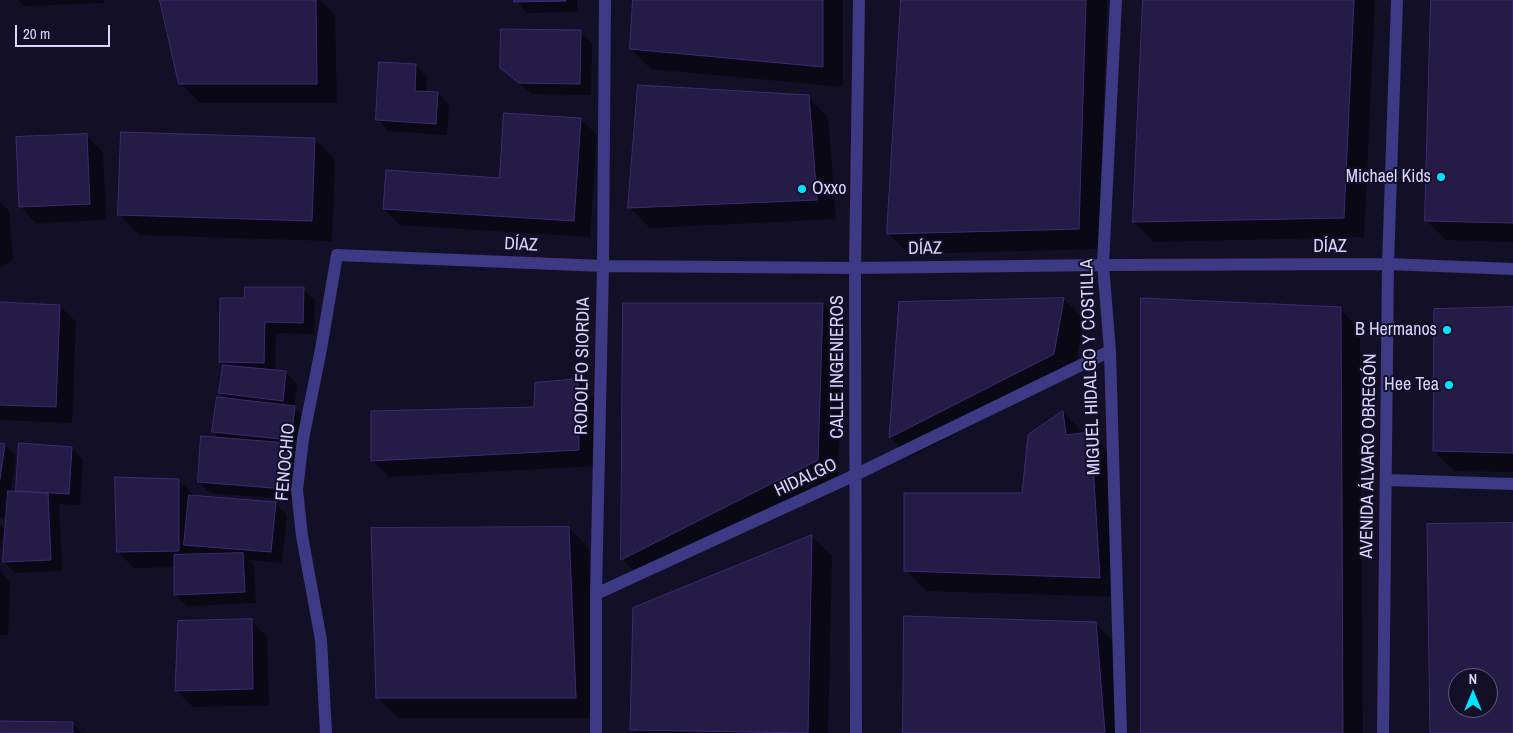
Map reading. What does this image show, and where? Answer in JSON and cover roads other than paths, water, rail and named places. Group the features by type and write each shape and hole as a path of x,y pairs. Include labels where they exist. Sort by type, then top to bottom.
{"street":[{"name":"RODOLFO SIORDIA","path":"596,733 596,594 603,266 605,0"},
{"name":"CALLE INGENIEROS","path":"856,733 855,268 859,0"},
{"name":"MIGUEL HIDALGO Y COSTILLA","path":"1116,0 1103,265 1110,351 1121,733"},
{"name":"AVENIDA ÁLVARO OBREGÓN","path":"1384,733 1388,264 1397,0"},
{"name":"DÍAZ","path":"337,254 603,266 855,268 1388,264 1513,269"},
{"name":"FENOCHIO","path":"326,733 321,640 302,536 298,490 305,430 337,254"},
{"name":"HIDALGO","path":"596,594 855,475 1110,351"},
{"path":"1386,480 1513,484"}],"place":[{"name":"Michael Kids","path":"1441,177"},
{"name":"Oxxo","path":"802,189"},
{"name":"B Hermanos","path":"1447,330"},
{"name":"Hee Tea","path":"1449,385"}]}
